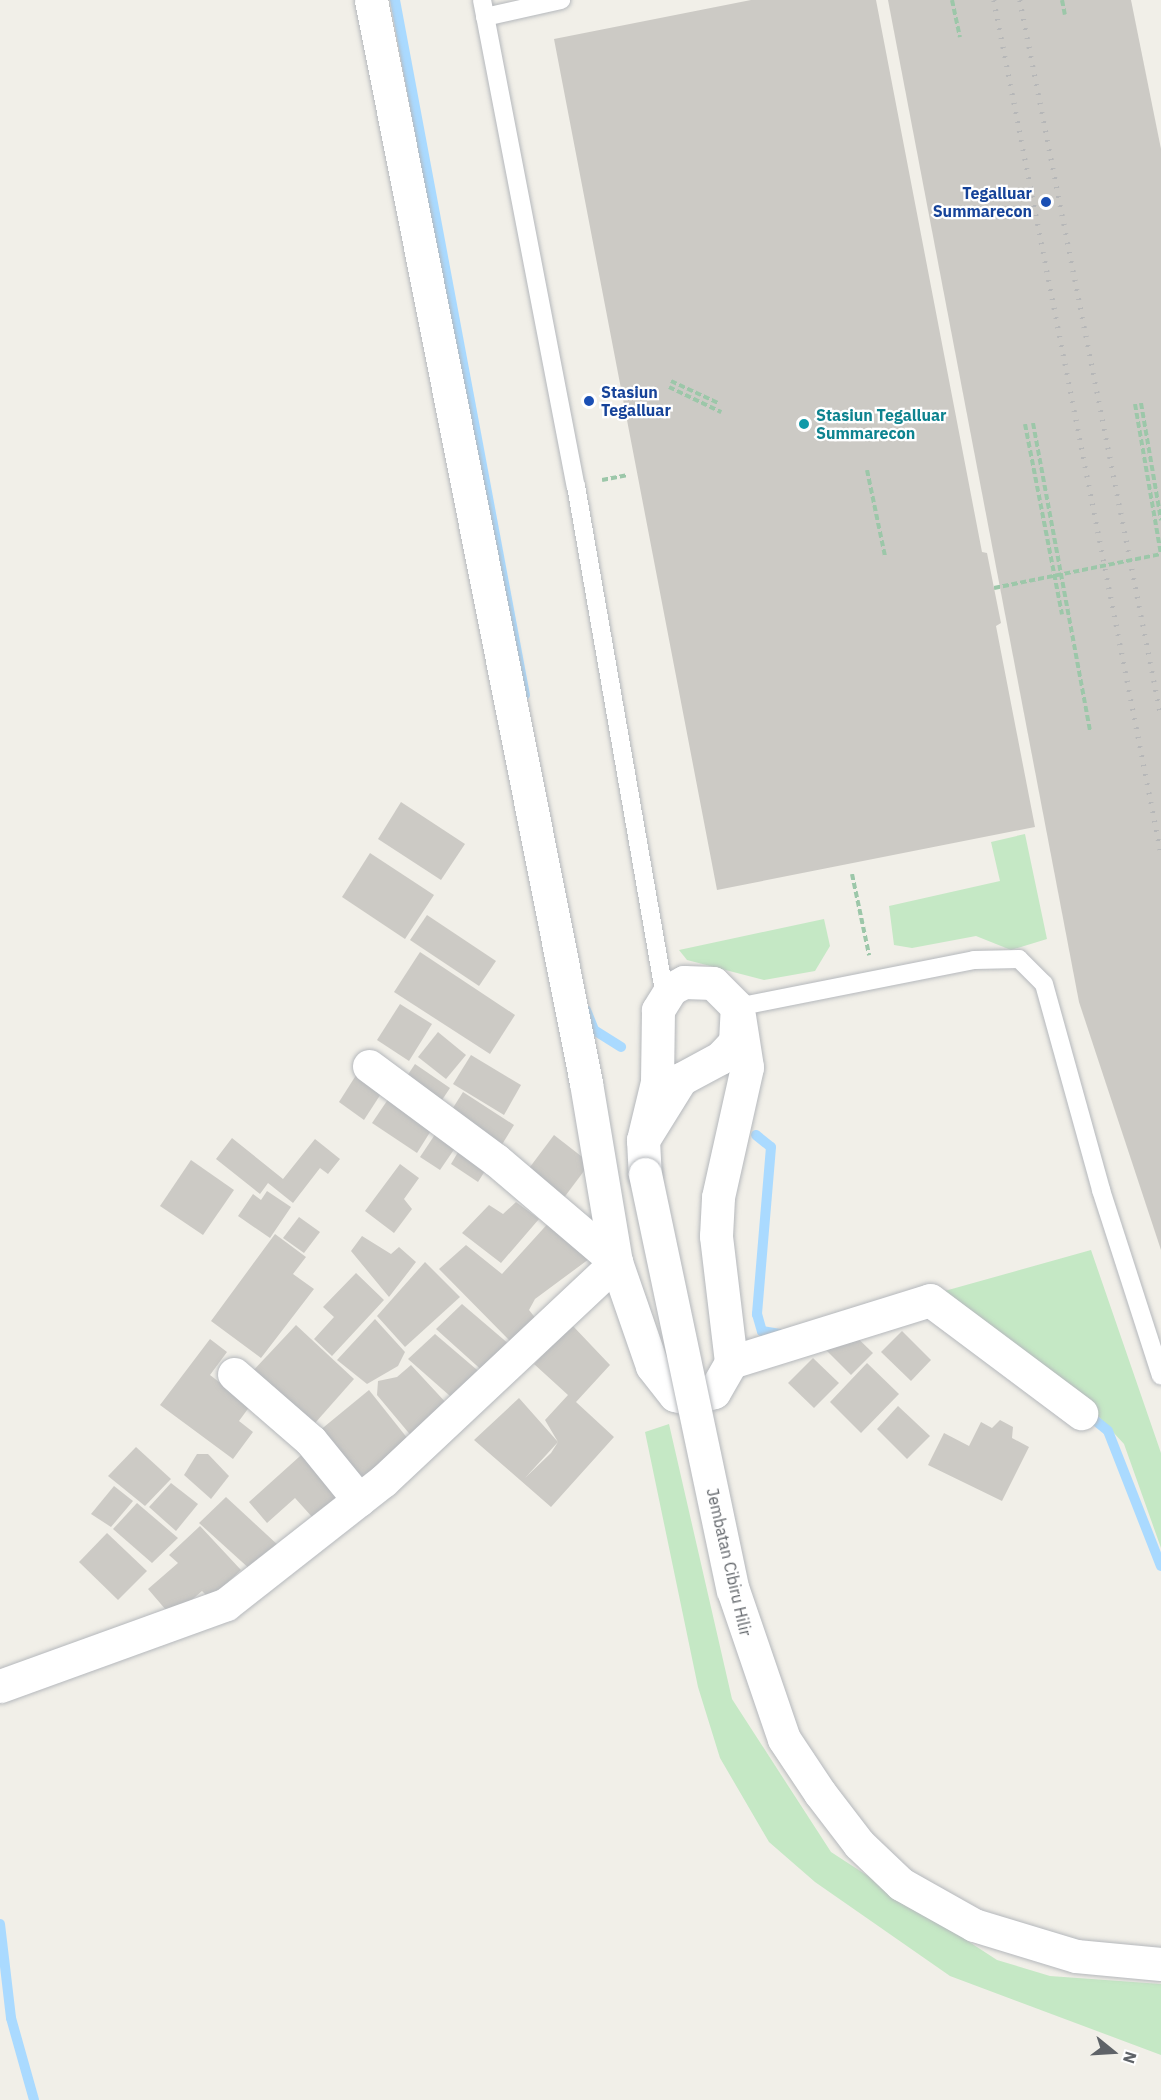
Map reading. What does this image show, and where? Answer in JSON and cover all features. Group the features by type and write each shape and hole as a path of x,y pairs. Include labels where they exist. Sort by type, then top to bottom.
{"street":[{"path":"371,0 584,1072 616,1262 637,1336 675,1395 691,1399 714,1392 731,1362 716,1236 718,1197 740,1091 747,1046 738,1012 725,990 699,980 684,982 665,997 657,1030 670,1054 696,1064 709,1063 734,1074 740,1091"},
{"path":"643,1140 681,1079 709,1063 735,1042 738,1012"},
{"name":"Jembatan Cibiru Hilir","path":"657,1030 657,1082 643,1140 645,1174 733,1590 784,1738 820,1793 859,1844 901,1884 974,1925 1076,1956 1161,1964"},
{"path":"369,1066 496,1160 616,1262"},
{"path":"0,1686 226,1604 359,1500 616,1262"},
{"path":"731,1362 930,1300 1081,1413"},
{"path":"234,1374 311,1441 359,1500"}],"lane":[{"path":"561,0 486,6 576,486 665,997"},
{"path":"738,1012 874,979 980,959 1019,959 1044,984 1101,1190 1161,1377"}],"path":[{"path":"952,0 960,37"},
{"path":"1062,0 1065,15"},
{"path":"671,381 718,403"},
{"path":"669,387 721,412"},
{"path":"1141,403 1161,520"},
{"path":"994,588 1161,554 1135,404"},
{"path":"1033,423 1090,732"},
{"path":"1025,424 1062,614"},
{"path":"867,470 885,556"},
{"path":"852,874 874,979"}],"green space":[{"path":"1025,834 1047,939 1011,950 976,936 912,948 894,945 889,906 1000,881 991,842"},
{"path":"824,919 830,946 815,971 764,980 687,960 679,950"},
{"path":"1091,1250 1161,1453 1161,1548 1124,1444 1091,1408 941,1292"},
{"path":"669,1424 732,1699 831,1852 997,1960 1050,1976 1161,1984 1161,2055 950,1976 815,1882 769,1842 720,1758 698,1687 645,1432"}],"building":[{"name":"Stasiun Tegalluar Summarecon","path":"751,0 876,0 982,552 987,553 1001,623 996,626 1035,827 717,890 554,39"},
{"path":"888,0 1131,0 1161,149 1161,1250 1079,1002"},
{"path":"401,802 465,844 441,880 378,839"},
{"path":"370,853 434,895 405,939 342,897"},
{"path":"427,915 496,961 479,986 410,940"},
{"path":"420,952 515,1015 490,1054 394,992"},
{"path":"400,1004 432,1024 409,1061 377,1040"},
{"path":"438,1032 466,1055 446,1079 418,1057"},
{"path":"471,1055 521,1085 504,1115 453,1084"},
{"path":"415,1064 450,1088 436,1109 401,1085"},
{"path":"360,1069 386,1086 364,1120 339,1102"},
{"path":"393,1092 437,1121 417,1153 372,1123"},
{"path":"463,1092 514,1125 498,1151 446,1119"},
{"path":"442,1124 462,1138 440,1170 420,1157"},
{"path":"554,1135 590,1163 560,1203 524,1175"},
{"path":"232,1138 283,1179 315,1139 340,1159 328,1174 320,1168 293,1203 268,1183 260,1194 216,1159"},
{"path":"464,1142 492,1160 478,1182 451,1164"},
{"path":"191,1160 234,1190 203,1235 160,1206"},
{"path":"400,1164 419,1178 404,1199 412,1209 394,1233 365,1211"},
{"path":"267,1191 291,1207 270,1238 238,1216 253,1194 261,1200"},
{"path":"516,1202 539,1219 501,1263 462,1233 489,1205 503,1214"},
{"path":"299,1217 320,1232 304,1253 283,1238"},
{"path":"552,1219 589,1259 535,1299 529,1310 537,1320 515,1346 439,1269 466,1245 502,1274"},
{"path":"275,1234 306,1257 293,1274 314,1289 261,1358 211,1321"},
{"path":"362,1236 391,1254 399,1247 416,1262 389,1297 351,1251"},
{"path":"425,1262 460,1297 405,1347 377,1316"},
{"path":"356,1273 384,1300 332,1356 314,1339 334,1317 323,1307"},
{"path":"462,1304 510,1345 486,1374 436,1329"},
{"path":"375,1319 405,1352 398,1366 367,1384 337,1360"},
{"path":"296,1325 354,1379 308,1431 248,1376"},
{"path":"572,1325 610,1365 576,1402 614,1437 551,1507 474,1440 519,1398 558,1442 545,1420 568,1395 534,1364","holes":["558,1442 551,1453 525,1478"]},
{"path":"845,1326 873,1353 851,1375 824,1348"},
{"path":"902,1331 931,1360 911,1381 881,1352"},
{"path":"435,1334 483,1375 458,1403 408,1359"},
{"path":"210,1339 227,1352 210,1375 250,1406 239,1421 253,1432 233,1459 160,1405"},
{"path":"813,1358 839,1383 814,1408 788,1383"},
{"path":"867,1363 899,1394 861,1433 830,1402"},
{"path":"411,1365 449,1406 413,1438 377,1395 378,1381 397,1377"},
{"path":"369,1390 412,1444 356,1489 313,1436"},
{"path":"898,1406 930,1436 907,1459 877,1429"},
{"path":"1000,1420 1013,1427 1012,1438 1029,1447 1002,1501 928,1465 944,1433 969,1446 981,1422 992,1428"},
{"path":"136,1447 171,1479 145,1506 108,1476"},
{"path":"309,1448 346,1489 313,1518 295,1498 267,1523 249,1502"},
{"path":"197,1454 208,1454 229,1476 211,1499 184,1475"},
{"path":"171,1483 198,1504 176,1531 149,1507"},
{"path":"114,1486 133,1501 111,1527 91,1514"},
{"path":"226,1497 279,1546 252,1571 199,1523"},
{"path":"137,1503 178,1538 152,1563 113,1529"},
{"path":"200,1526 241,1570 210,1599 202,1591 172,1617 148,1589 178,1563 169,1555"},
{"path":"107,1533 147,1571 118,1600 79,1562"}],"waterway":[{"path":"395,0 525,695"},
{"path":"586,1010 594,1030 621,1047"},
{"path":"756,1135 771,1147 757,1314 762,1331 780,1334"},
{"path":"1086,1413 1108,1431 1161,1566"},
{"path":"0,1924 11,2018 34,2100"}],"railway":[{"path":"994,0 1161,853"},
{"path":"1020,0 1161,716"}],"place":[{"name":"Tegalluar Summarecon","path":"1046,202"},
{"name":"Stasiun Tegalluar","path":"589,401"},
{"name":"Stasiun Tegalluar Summarecon","path":"804,424"}]}
